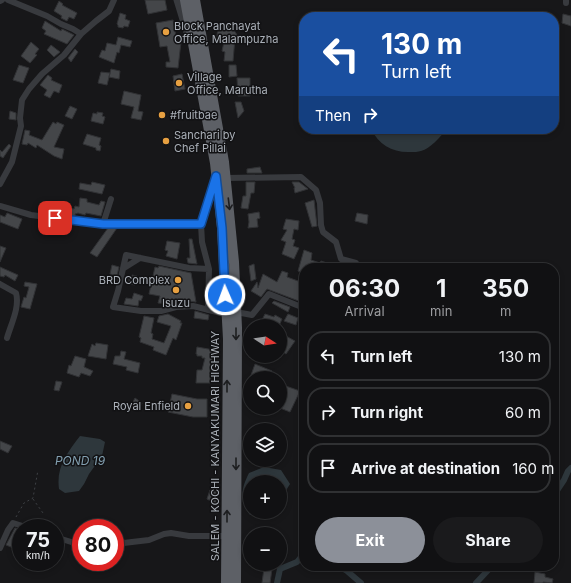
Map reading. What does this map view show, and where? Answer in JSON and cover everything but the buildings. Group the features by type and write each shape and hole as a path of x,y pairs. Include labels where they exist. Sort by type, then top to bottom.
{"highway":[{"name":"SALEM - KOCHI - KANYAKUMARI HIGHWAY","path":"185,0 195,57 220,162"},
{"name":"SALEM - KOCHI - KANYAKUMARI HIGHWAY","path":"195,0 221,177 222,228 228,339 226,583"},
{"name":"SALEM - KOCHI - KANYAKUMARI HIGHWAY","path":"221,177 234,262 236,312 236,583"}],"street":[{"path":"8,0 73,28 81,34"},
{"path":"0,184 12,162 21,126 20,118 22,100 38,79 64,55 81,34 109,11 114,0"},
{"path":"177,0 186,33 195,57"},
{"path":"200,0 200,26"},
{"path":"208,310 209,269 202,242 201,224 221,177 301,177 316,190 320,203 321,225 324,232 336,242 341,259 356,263"},
{"path":"103,224 111,199"},
{"path":"0,206 31,215 103,224 201,224"},
{"path":"209,269 190,268 126,255 124,268 113,307 141,311 161,311 176,307 193,306 226,314"},
{"path":"124,268 140,258"},
{"path":"0,284 16,293 17,296 17,304 7,338"},
{"path":"236,312 252,315 269,294 299,306"},
{"path":"0,548 12,524"},
{"path":"124,543 149,540 171,533 189,536 227,536"}],"path":[{"path":"38,470 33,498 43,513"},
{"path":"15,519 24,503 33,498"}],"water":[{"path":"442,134 428,148 411,152 398,151 387,147 374,135"},
{"name":"POND 19","path":"80,436 100,439 105,442 102,456 79,491 65,493 59,489 59,474 67,454"},
{"path":"264,467 281,470 284,475 248,475 249,473"},
{"path":"287,479 290,484 287,489"}],"waterway":[{"path":"559,488 571,468"},
{"path":"277,583 280,569 297,562 299,560"},
{"path":"347,571 361,583"},
{"path":"476,583 487,571"}],"place":[{"name":"Block Panchayat Office, Malampuzha","path":"166,32"},
{"name":"Village Office, Marutha","path":"179,83"},
{"name":"#fruitbae","path":"162,115"},
{"name":"Sanchari by Chef Pillai","path":"166,141"},
{"name":"BRD Complex","path":"178,280"},
{"name":"Isuzu","path":"176,290"},
{"name":"Royal Enfield","path":"188,406"}],"route":[{"path":"55,218 103,224 201,224 216,176 222,228 225,295"}]}
